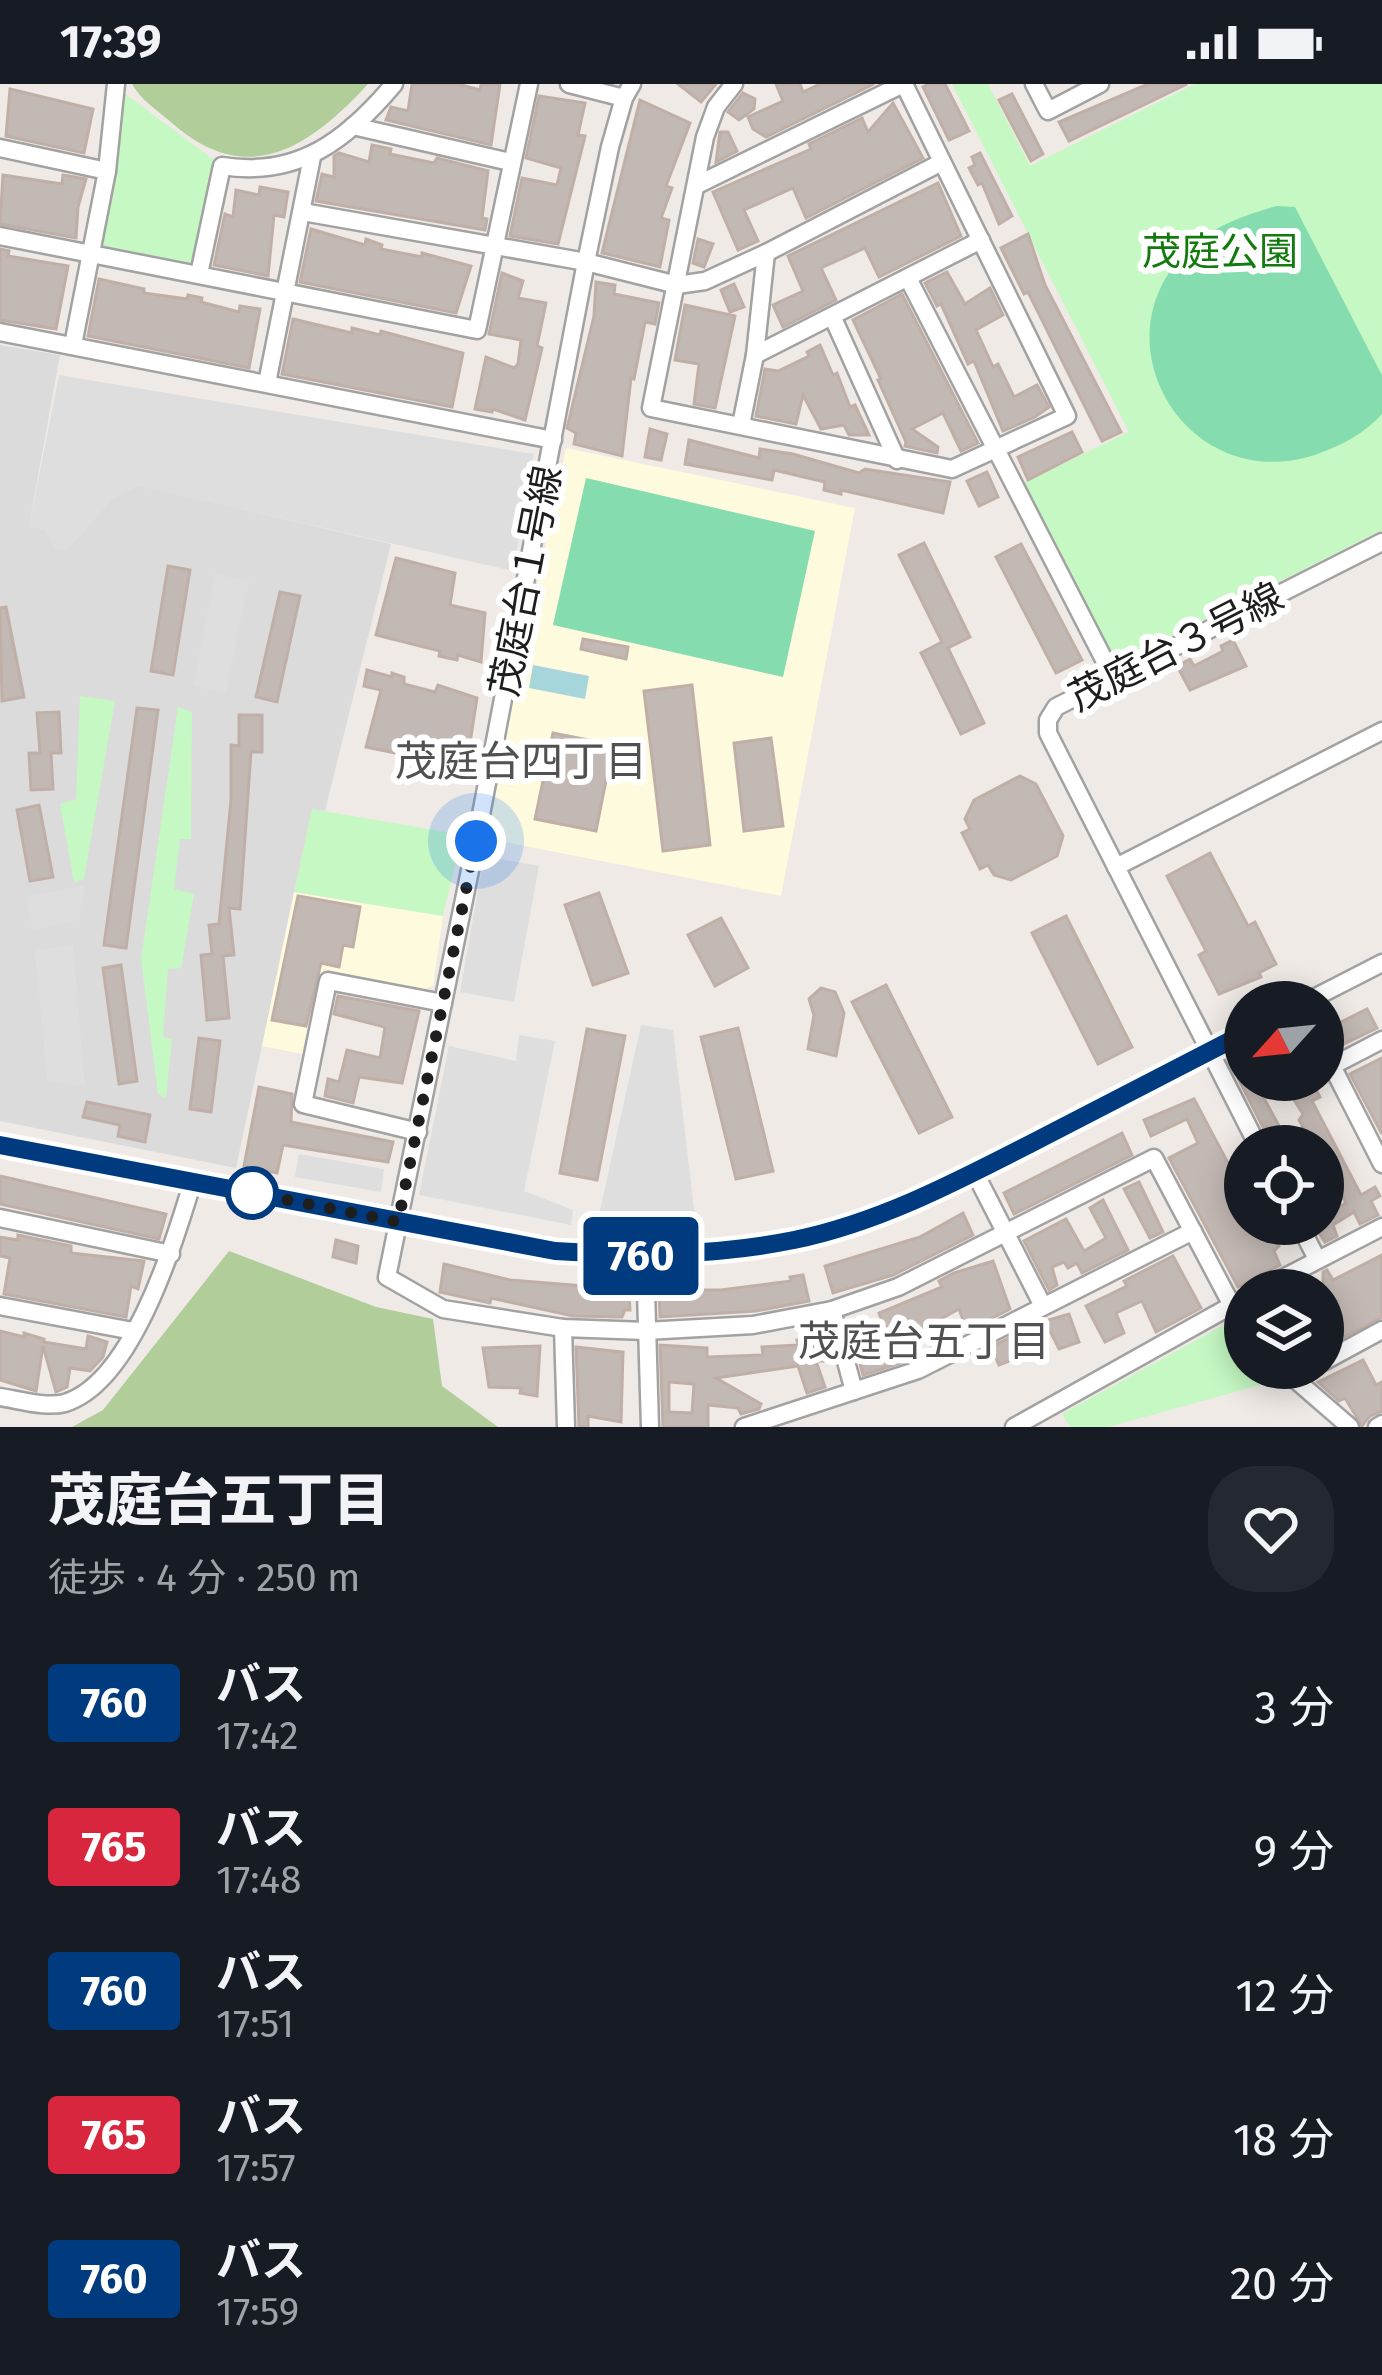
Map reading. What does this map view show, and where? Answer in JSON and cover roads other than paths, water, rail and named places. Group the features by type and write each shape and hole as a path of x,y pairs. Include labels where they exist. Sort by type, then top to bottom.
{"street":[{"path":"199,274 222,166 258,169 312,158 353,126 394,84"},
{"path":"0,236 477,330 530,84"},
{"path":"569,84 628,91"},
{"path":"698,184 903,84 1067,416 952,469 651,408 705,137 716,107 734,84"},
{"path":"1034,84 1048,111 1100,84"},
{"path":"73,345 107,171 112,85"},
{"name":"茂庭台１号線","path":"563,1328 442,1309 387,1277 586,262 628,91"},
{"path":"353,126 510,162"},
{"path":"0,148 107,171"},
{"path":"267,383 312,158"},
{"path":"302,212 586,262 677,285 705,281 766,253 942,162"},
{"path":"755,355 981,240"},
{"path":"741,425 755,355 766,253"},
{"path":"909,280 1113,677"},
{"path":"832,319 898,460"},
{"path":"0,332 553,440"},
{"name":"茂庭台３号線","path":"1247,1125 1048,733 1048,720 1055,707 1382,542"},
{"path":"1117,867 1382,731"},
{"path":"1344,982 1382,963"},
{"path":"418,1132 303,1104 328,981 443,1003"},
{"path":"1382,1040 1332,1066 1376,1139 1382,1164"},
{"path":"0,1144 555,1251 645,1257 796,1239 895,1209 975,1173 1224,1044"},
{"path":"566,1427 563,1328 646,1330 753,1324 832,1310 898,1287 1154,1158 1224,1278"},
{"path":"975,1173 1043,1306"},
{"path":"0,1397 59,1405 74,1399 110,1368 153,1299 193,1181"},
{"path":"0,1219 171,1254"},
{"path":"1299,1269 1382,1227"},
{"path":"744,1427 919,1370 1193,1231"},
{"path":"1310,1245 1317,1259"},
{"path":"645,1257 650,1427"},
{"path":"0,1306 134,1330"},
{"path":"1015,1427 1224,1309"},
{"path":"832,1310 854,1390"},
{"path":"1344,1351 1382,1330"},
{"path":"1307,1389 1350,1427"}],"water":[{"path":"533,665 589,676 585,699 529,688"}],"district":[{"name":"茂庭台四丁目","path":"521,762"},
{"name":"茂庭台五丁目","path":"924,1342"}],"park label":[{"name":"茂庭公園","path":"1220,252"}]}
